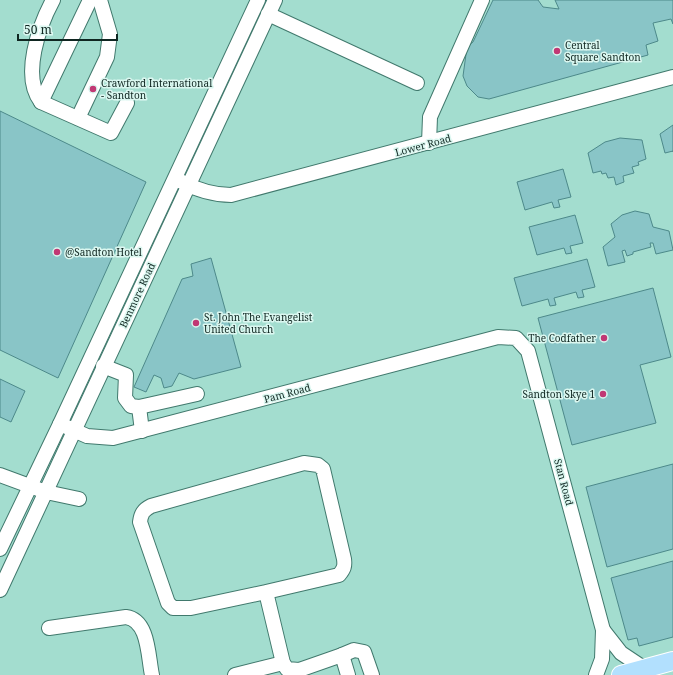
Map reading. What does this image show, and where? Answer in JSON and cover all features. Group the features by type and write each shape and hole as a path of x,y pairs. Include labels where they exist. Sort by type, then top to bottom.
{"main road":[{"path":"621,675 673,661"}],"street":[{"path":"52,0 39,31 34,58 32,80 33,90 41,102 111,133 127,103"},
{"path":"41,102 90,0"},
{"path":"78,118 108,57 110,34 100,0"},
{"name":"Benmore Road","path":"0,590 46,492 67,427 174,177 258,0"},
{"name":"Benmore Road","path":"0,549 31,485 103,366 275,0"},
{"path":"429,143 430,117 482,0"},
{"path":"268,14 417,83"},
{"name":"Lower Road","path":"174,177 188,185 215,195 231,195 673,77"},
{"name":"Pam Road","path":"67,427 87,436 113,438 498,337 516,338"},
{"name":"Stan Road","path":"516,338 528,351 603,630 602,660 596,675"},
{"path":"103,366 126,375 126,402 131,406 139,407 197,394"},
{"path":"139,407 142,431"},
{"path":"304,463 318,465 323,470 344,559 345,565 343,570 339,575 266,592 191,608 173,608 168,604 140,522 141,515 145,510 304,463"},
{"path":"0,475 31,485 46,492 79,498"},
{"path":"266,592 283,663 287,668 299,670 342,656 354,650 364,652 372,675"},
{"path":"49,628 126,617 133,618 139,622 143,631 152,675"},
{"name":"Stan Road","path":"603,630 621,653 645,669"},
{"path":"342,656 348,675"},
{"path":"235,675 283,663"}],"building":[{"name":"Central Square Sandton","path":"493,0 538,0 543,7 559,9 555,0 673,0 673,24 671,19 653,23 658,41 646,45 648,55 489,99 478,97 467,86 463,76 467,47 473,42"},
{"name":"@Sandton Hotel","path":"0,111 146,182 58,378 0,350"},
{"path":"673,125 673,151 665,153 660,134"},
{"path":"620,138 642,140 646,159 638,162 639,165 632,167 634,173 623,176 624,182 616,185 614,177 608,178 606,173 602,174 601,171 593,173 588,153 605,142"},
{"path":"563,169 571,197 558,200 560,207 554,208 552,202 525,210 517,182"},
{"path":"635,211 649,214 653,227 669,231 673,250 656,254 653,243 650,243 651,247 633,252 633,254 627,256 625,250 622,251 625,262 608,266 603,247 615,237 611,224 622,215"},
{"path":"575,215 583,243 570,246 572,253 566,254 564,248 537,255 529,227"},
{"name":"St. John The Evangelist United Church","path":"211,258 241,367 194,379 179,373 172,386 164,388 161,378 154,375 146,392 134,387 182,279 193,276 191,264"},
{"path":"587,259 595,287 582,290 584,297 578,298 576,292 554,298 556,305 550,306 548,299 522,306 514,278"},
{"name":"Sandton Skye 1","path":"653,288 671,357 640,365 656,423 572,445 538,318"},
{"path":"0,379 25,391 11,422 0,417"},
{"path":"673,464 673,549 607,567 586,487"},
{"path":"673,561 673,637 639,646 637,638 628,640 611,578"}],"place":[{"name":"Central Square Sandton","path":"557,51"},
{"name":"Crawford International - Sandton","path":"93,89"},
{"name":"@Sandton Hotel","path":"57,252"},
{"name":"St. John The Evangelist United Church","path":"196,323"},
{"name":"The Codfather","path":"604,338"},
{"name":"Sandton Skye 1","path":"603,394"}]}
